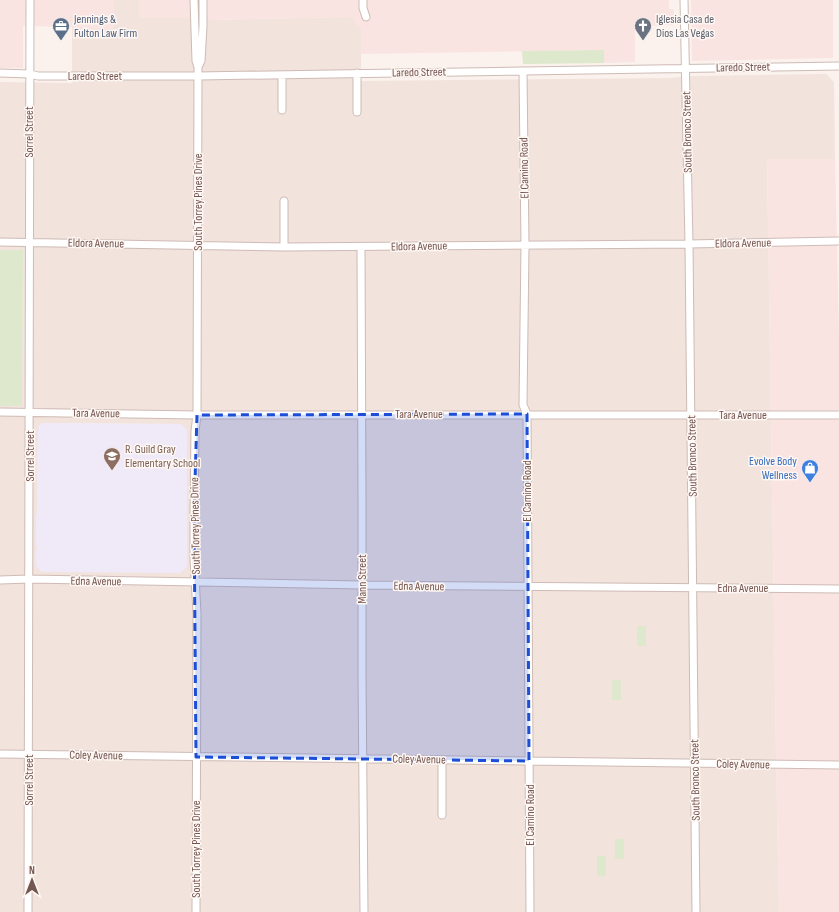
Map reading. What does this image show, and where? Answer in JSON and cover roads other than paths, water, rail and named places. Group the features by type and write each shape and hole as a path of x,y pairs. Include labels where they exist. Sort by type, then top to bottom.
{"street":[{"name":"Sorrel Street","path":"28,912 30,0"},
{"name":"South Torrey Pines Drive","path":"194,0 196,61 198,67 198,415 195,431 194,515 194,558 197,614 196,912"},
{"name":"South Torrey Pines Drive","path":"198,67 201,61 203,0"},
{"path":"363,0 363,8 366,16"},
{"name":"South Bronco Street","path":"684,0 689,244 696,912"},
{"path":"194,16 203,16"},
{"name":"Laredo Street","path":"0,73 30,74 38,76 198,76 839,66"},
{"name":"El Camino Road","path":"523,71 525,246 523,405 527,414 530,912"},
{"path":"357,73 357,112"},
{"path":"282,75 282,110"},
{"path":"284,201 284,247"},
{"name":"Eldora Avenue","path":"0,242 361,247 839,241"},
{"name":"Mann Street","path":"361,247 362,759 364,912"},
{"name":"Tara Avenue","path":"0,412 198,415 839,415"},
{"name":"Edna Avenue","path":"0,580 29,579 196,583 528,587 839,589"},
{"name":"Coley Avenue","path":"0,754 839,764"},
{"path":"442,760 442,815"}],"place":[{"name":"Jennings & Fulton Law Firm","path":"61,41"},
{"name":"Iglesia Casa de Dios Las Vegas","path":"643,41"},
{"name":"R. Guild Gray Elementary School","path":"112,471"},
{"name":"Evolve Body Wellness","path":"810,483"}]}
